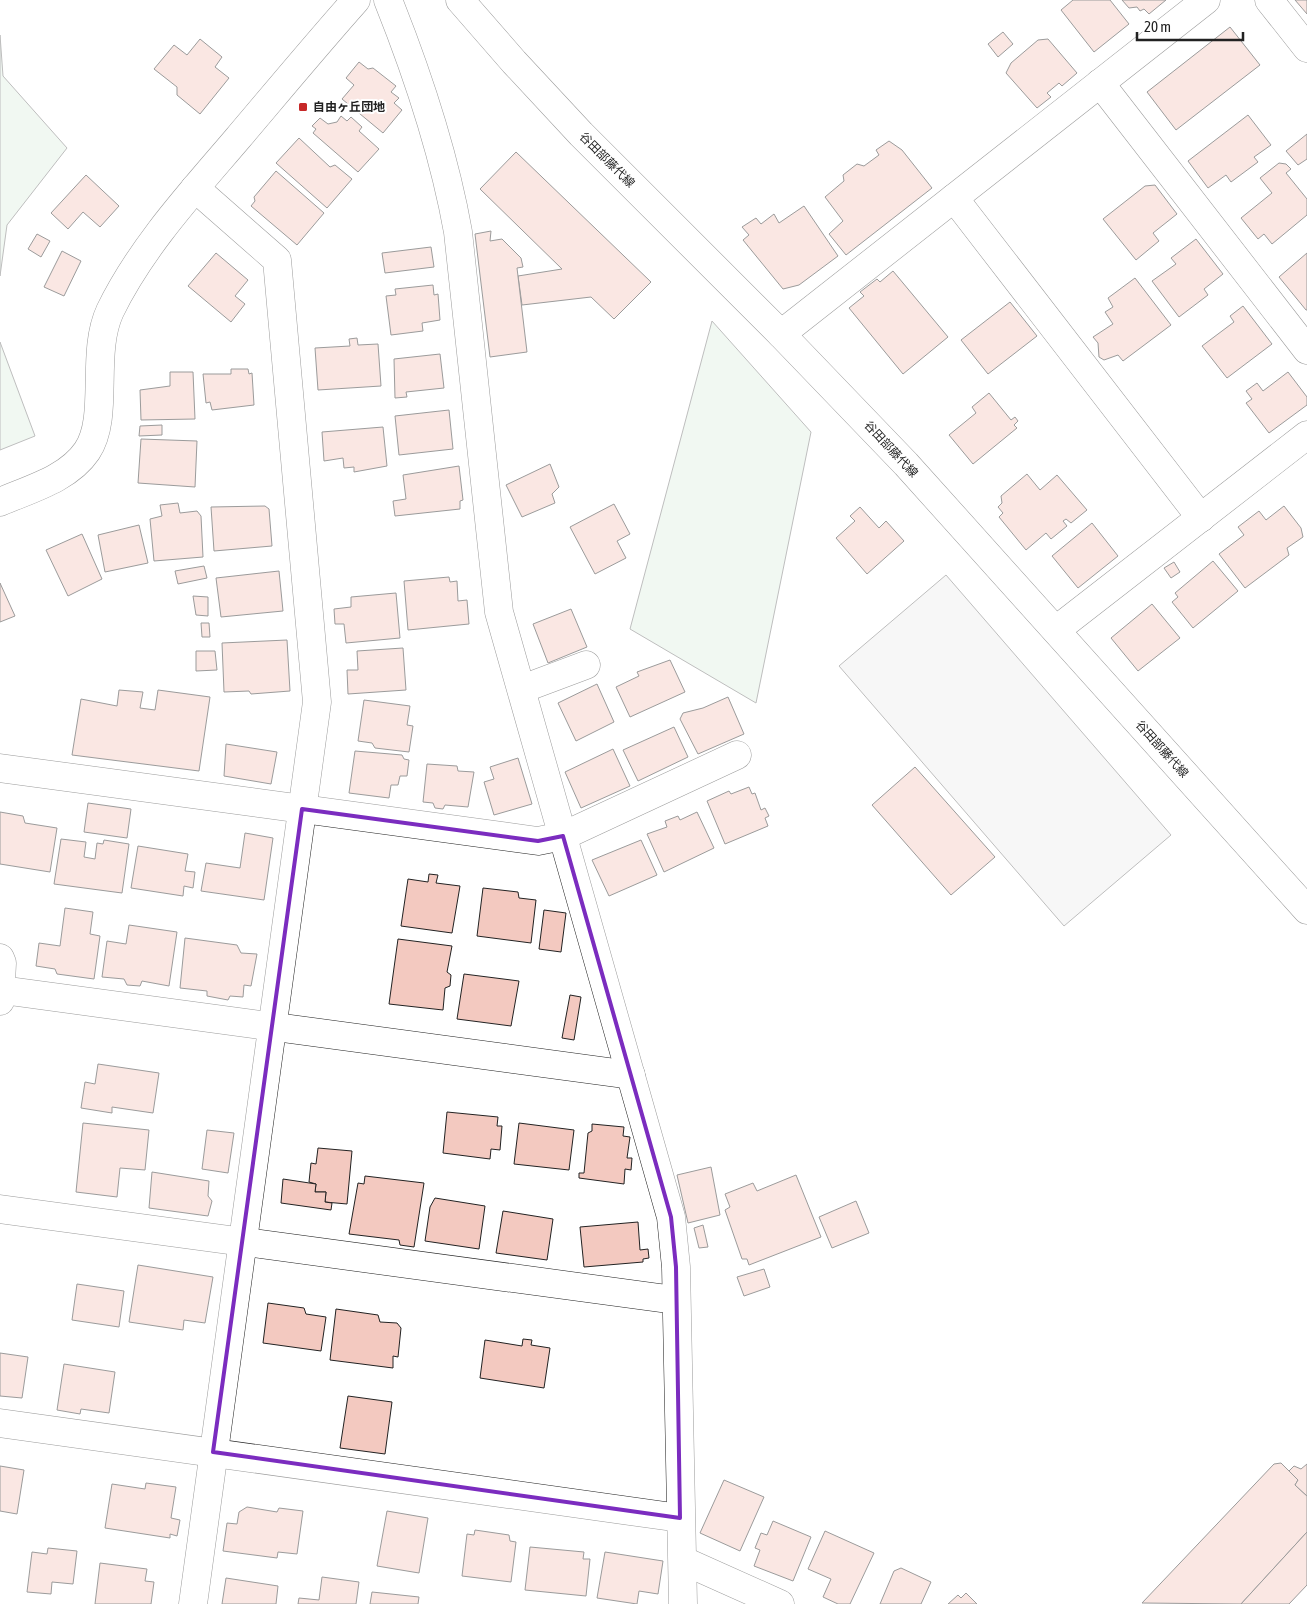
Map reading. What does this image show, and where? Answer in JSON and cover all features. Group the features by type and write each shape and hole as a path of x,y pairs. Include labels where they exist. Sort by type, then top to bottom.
{"street":[{"path":"0,502 64,474 79,462 88,449 98,425 99,354 109,314 130,272 195,188 356,0"},
{"path":"388,0 410,59 450,183 458,232 499,612 671,1217 676,1267 675,1300 680,1518 684,1561 683,1604"},
{"name":"谷田部藤代線","path":"460,0 581,134 781,334 906,464 1307,910"},
{"path":"781,334 1206,0"},
{"path":"1270,0 1307,48"},
{"path":"1100,83 1307,350"},
{"path":"193,1604 317,702 277,260 195,188"},
{"path":"954,198 1201,518"},
{"path":"1056,630 1307,435"},
{"path":"522,689 586,665"},
{"path":"0,768 538,841 563,836 737,755"},
{"path":"0,958 1,996 272,1028 631,1075"},
{"path":"0,1210 675,1300"},
{"path":"0,1423 680,1518"},
{"path":"684,1561 780,1604"}],"highlighted area":[{"path":"302,809 538,841 563,836 671,1217 676,1267 680,1518 213,1452"}],"green space":[{"path":"0,35 3,76 67,148 7,225 0,276"},
{"path":"712,321 811,432 756,703 630,629"},
{"path":"0,342 35,436 0,450"}],"shaded area":[{"path":"946,575 1171,835 1064,926 839,666"}],"building":[{"path":"1073,0 1110,0 1129,24 1094,52 1061,10"},
{"path":"1122,0 1166,0 1149,14 1144,9 1140,11 1137,7 1129,8"},
{"path":"1295,0 1307,0 1307,14"},
{"path":"1230,27 1260,65 1176,130 1147,92"},
{"path":"1003,32 1013,44 998,57 988,44"},
{"path":"200,39 222,57 215,67 229,78 200,114 177,95 177,87 154,69 174,45 187,55"},
{"path":"1048,39 1077,73 1062,86 1059,83 1047,93 1051,97 1037,108 1006,73 1011,63 1038,40"},
{"path":"359,62 368,69 373,68 396,86 391,92 399,98 394,103 402,110 383,133 342,99 354,85 346,78"},
{"path":"1248,115 1271,145 1254,157 1258,162 1231,182 1226,175 1208,188 1188,161"},
{"path":"341,116 347,121 351,117 362,127 359,131 379,149 358,172 313,133 316,129 312,126 320,118 328,124 337,122"},
{"path":"1307,134 1307,159 1298,165 1286,151"},
{"path":"299,138 330,167 335,165 352,179 327,208 276,163"},
{"path":"889,141 902,150 932,188 846,255 829,234 843,221 825,197 844,181 843,175 857,164 864,166 879,155 876,150"},
{"path":"516,152 651,282 614,319 591,297 522,305 518,276 562,269 480,189"},
{"path":"1279,163 1286,164 1291,169 1286,173 1307,199 1307,215 1272,244 1264,234 1258,239 1241,218 1272,193 1260,178"},
{"path":"276,171 324,213 297,245 251,206 255,201 254,197"},
{"path":"86,175 119,206 100,227 83,212 68,229 51,213"},
{"path":"1155,185 1177,214 1153,233 1159,241 1136,260 1103,219 1145,186"},
{"path":"804,206 838,256 799,285 783,289 743,240 749,235 742,227 756,218 761,224 774,214 779,223"},
{"path":"491,231 490,241 502,239 521,258 523,267 517,268 527,352 490,357 475,234"},
{"path":"37,234 50,241 41,257 28,249"},
{"path":"1196,239 1223,274 1204,289 1208,295 1179,317 1152,281 1176,264 1171,258"},
{"path":"431,247 434,267 385,273 382,253"},
{"path":"62,251 81,261 64,296 44,287"},
{"path":"216,253 248,280 235,296 245,304 231,322 188,286"},
{"path":"1307,253 1307,310 1306,310 1279,277"},
{"path":"893,271 948,337 903,374 849,308 864,296 860,292 877,279 880,282"},
{"path":"1135,278 1171,325 1123,361 1118,355 1104,360 1099,357 1098,343 1093,337 1113,324 1105,312 1113,307 1108,298"},
{"path":"433,285 434,295 438,294 440,320 422,323 423,331 391,335 386,296 396,295 395,289"},
{"path":"1010,302 1037,336 988,374 961,340"},
{"path":"1243,306 1272,344 1227,378 1202,346 1234,322 1230,316"},
{"path":"357,338 358,345 378,344 381,386 318,390 315,348 350,346 349,339"},
{"path":"440,354 444,388 406,392 407,397 395,398 394,359"},
{"path":"231,369 248,369 249,374 252,373 254,405 212,410 210,402 206,403 203,374 231,374"},
{"path":"170,372 193,372 195,419 141,420 140,390 170,386"},
{"path":"1288,372 1307,397 1307,405 1269,433 1246,403 1252,399 1246,391 1257,383 1263,391"},
{"path":"989,393 1011,420 1015,417 1018,421 1014,425 1017,428 973,464 949,435 976,413 972,407"},
{"path":"449,410 453,449 399,455 395,416"},
{"path":"162,425 162,435 139,436 140,426"},
{"path":"383,427 387,466 354,472 354,467 344,468 343,458 324,461 322,432"},
{"path":"141,439 197,441 195,487 138,483"},
{"path":"550,464 559,487 552,494 555,503 522,517 506,485"},
{"path":"459,466 463,500 460,501 460,509 395,516 393,501 406,499 403,475"},
{"path":"1027,474 1040,490 1057,475 1087,510 1071,523 1066,519 1063,521 1067,526 1051,539 1046,533 1026,550 999,517 1003,513 998,507 1002,503 1001,496"},
{"path":"178,503 180,513 197,511 201,516 203,557 154,561 150,519 162,516 160,505"},
{"path":"614,504 630,534 617,541 626,558 595,574 570,527"},
{"path":"265,506 269,509 272,546 214,551 211,507"},
{"path":"1284,506 1301,528 1303,537 1287,548 1289,555 1245,588 1219,554 1244,535 1238,527 1259,511 1266,520"},
{"path":"860,507 879,528 886,521 904,541 867,574 836,538 855,521 850,516"},
{"path":"1092,523 1118,556 1078,588 1052,556"},
{"path":"139,525 148,563 105,572 98,535"},
{"path":"82,534 102,579 68,596 46,550"},
{"path":"1213,561 1238,591 1193,628 1172,602 1178,597 1175,593"},
{"path":"1174,562 1180,572 1171,578 1164,568"},
{"path":"204,566 207,578 178,584 175,571"},
{"path":"279,571 283,611 221,617 216,578"},
{"path":"449,577 450,582 457,581 458,601 467,600 469,624 408,630 404,581"},
{"path":"0,583 15,616 0,622"},
{"path":"396,593 400,638 346,643 344,624 335,624 334,609 351,607 351,597"},
{"path":"193,596 208,597 208,616 196,615"},
{"path":"1152,604 1180,638 1138,671 1111,638"},
{"path":"571,609 587,647 548,663 533,624"},
{"path":"201,623 209,623 210,637 202,637"},
{"path":"287,640 290,691 251,694 249,691 224,692 222,643"},
{"path":"403,648 406,690 348,694 347,670 358,670 357,651"},
{"path":"196,651 215,651 217,670 196,671"},
{"path":"670,660 685,692 630,717 616,687 639,676 637,672"},
{"path":"597,684 614,722 576,741 558,703"},
{"path":"119,690 143,692 140,708 155,710 158,690 210,697 199,771 72,755 81,699 117,706"},
{"path":"728,697 744,734 698,754 680,719 683,713 703,708"},
{"path":"364,700 410,706 407,725 413,726 409,752 375,748 372,743 358,741"},
{"path":"674,727 688,757 638,781 623,750"},
{"path":"226,744 277,752 271,784 224,776"},
{"path":"613,749 630,786 581,808 565,772"},
{"path":"355,751 402,755 404,759 409,760 407,776 400,776 398,785 391,785 389,798 349,793"},
{"path":"518,758 532,804 494,815 484,782 494,779 490,767"},
{"path":"427,764 457,766 458,771 474,772 468,807 445,805 443,809 435,808 433,803 423,802"},
{"path":"915,767 995,857 951,895 872,805"},
{"path":"749,787 752,794 755,793 761,810 765,808 769,816 765,818 768,826 725,844 707,801 729,791 731,794"},
{"path":"88,803 131,809 127,838 84,832"},
{"path":"0,812 23,816 25,823 57,828 50,872 0,864"},
{"path":"697,812 714,848 664,872 647,834 667,827 665,821 678,816 680,820"},
{"path":"245,833 273,838 264,900 201,891 206,863 240,868"},
{"path":"61,839 86,842 84,857 95,859 97,843 103,844 104,840 129,844 122,893 54,884"},
{"path":"641,840 657,875 609,896 592,860"},
{"path":"138,846 188,854 185,871 195,872 193,888 184,886 183,896 131,888"},
{"path":"429,874 438,875 436,883 460,886 452,933 401,926 408,879 428,882"},
{"path":"483,888 518,892 519,898 536,900 531,943 477,936"},
{"path":"65,908 93,912 90,934 100,936 94,979 57,974 55,969 36,966 39,943 60,946"},
{"path":"544,910 566,913 561,952 539,949"},
{"path":"129,925 177,932 169,986 142,981 140,986 127,985 124,979 102,977 107,941 126,944"},
{"path":"185,938 237,945 241,953 257,954 251,986 244,985 243,997 230,996 228,1000 207,996 207,991 180,988"},
{"path":"398,939 452,946 447,972 451,975 450,986 445,988 443,1010 389,1004"},
{"path":"464,974 519,981 511,1026 457,1019"},
{"path":"570,995 581,997 574,1040 562,1038"},
{"path":"98,1064 159,1073 153,1113 112,1107 112,1113 81,1108 85,1082 95,1084"},
{"path":"447,1112 498,1117 497,1126 502,1126 500,1150 491,1149 490,1159 443,1153"},
{"path":"83,1123 149,1130 145,1170 120,1168 117,1197 76,1192"},
{"path":"519,1123 574,1130 569,1170 514,1164"},
{"path":"592,1124 624,1127 623,1136 630,1137 627,1158 632,1158 631,1170 625,1169 624,1184 579,1178 579,1173 584,1173 588,1133 592,1131"},
{"path":"207,1130 234,1133 228,1173 202,1169"},
{"path":"318,1148 352,1151 347,1204 325,1202 326,1192 315,1192 316,1184 309,1182 311,1163 316,1164"},
{"path":"711,1167 720,1215 688,1223 677,1175"},
{"path":"152,1172 209,1181 208,1196 212,1201 208,1216 149,1208"},
{"path":"796,1175 821,1237 749,1265 747,1259 742,1259 725,1210 730,1207 725,1194 753,1183 757,1191"},
{"path":"365,1176 424,1183 414,1247 400,1245 399,1240 349,1234 358,1183 364,1184"},
{"path":"283,1179 316,1184 315,1192 326,1192 325,1202 332,1203 331,1210 281,1203"},
{"path":"435,1198 485,1206 479,1249 425,1241 430,1207"},
{"path":"856,1201 869,1233 832,1248 819,1217"},
{"path":"503,1211 553,1219 547,1260 496,1253"},
{"path":"638,1222 640,1250 648,1249 649,1258 643,1259 643,1262 584,1267 580,1227"},
{"path":"703,1225 708,1247 699,1248 694,1228"},
{"path":"138,1265 213,1277 205,1323 184,1320 183,1330 129,1322"},
{"path":"764,1269 770,1287 744,1296 737,1277"},
{"path":"77,1284 124,1291 119,1327 72,1320"},
{"path":"268,1303 304,1308 306,1314 326,1317 321,1351 263,1343"},
{"path":"336,1309 378,1315 380,1322 397,1323 401,1328 398,1357 393,1356 393,1368 330,1360"},
{"path":"523,1339 532,1340 531,1345 550,1348 544,1388 480,1378 485,1340 522,1346"},
{"path":"0,1353 28,1357 22,1398 0,1396"},
{"path":"64,1364 115,1372 109,1413 81,1409 80,1414 57,1410"},
{"path":"348,1396 392,1402 385,1454 340,1448"},
{"path":"1281,1463 1298,1480 1295,1485 1307,1496 1307,1532 1241,1604 1142,1603 1274,1464"},
{"path":"1307,1464 1307,1496 1295,1485 1298,1480 1289,1471 1294,1466 1301,1469"},
{"path":"0,1466 24,1470 17,1514 0,1511"},
{"path":"724,1480 764,1497 740,1551 700,1533"},
{"path":"146,1483 176,1487 171,1518 180,1520 177,1536 170,1534 170,1538 105,1528 112,1484 145,1489"},
{"path":"247,1507 277,1512 279,1508 303,1511 297,1554 278,1552 277,1558 223,1551 227,1523 237,1524 239,1512"},
{"path":"387,1511 428,1518 419,1573 377,1566"},
{"path":"773,1521 811,1537 793,1581 754,1566 760,1550 755,1548 761,1533 767,1535"},
{"path":"475,1530 509,1535 510,1541 516,1542 511,1582 462,1576 467,1534 474,1535"},
{"path":"825,1531 874,1553 850,1604 838,1604 823,1597 831,1579 808,1569"},
{"path":"1307,1532 1307,1585 1289,1604 1241,1604"},
{"path":"530,1547 584,1552 583,1559 590,1559 586,1596 525,1590"},
{"path":"48,1548 77,1551 73,1584 52,1582 51,1594 27,1592 32,1552 47,1554"},
{"path":"605,1552 663,1561 658,1594 639,1591 637,1604 597,1598"},
{"path":"100,1563 147,1569 145,1581 154,1582 151,1604 95,1604"},
{"path":"901,1568 931,1582 921,1604 880,1604 894,1571"},
{"path":"322,1577 359,1582 356,1604 298,1604 299,1598 319,1600"},
{"path":"226,1578 278,1586 276,1604 222,1604"},
{"path":"372,1592 419,1597 418,1604 370,1604"},
{"path":"966,1593 977,1604 948,1604 958,1595 961,1598"}],"place":[{"name":"自由ヶ丘団地","path":"303,107"}]}
